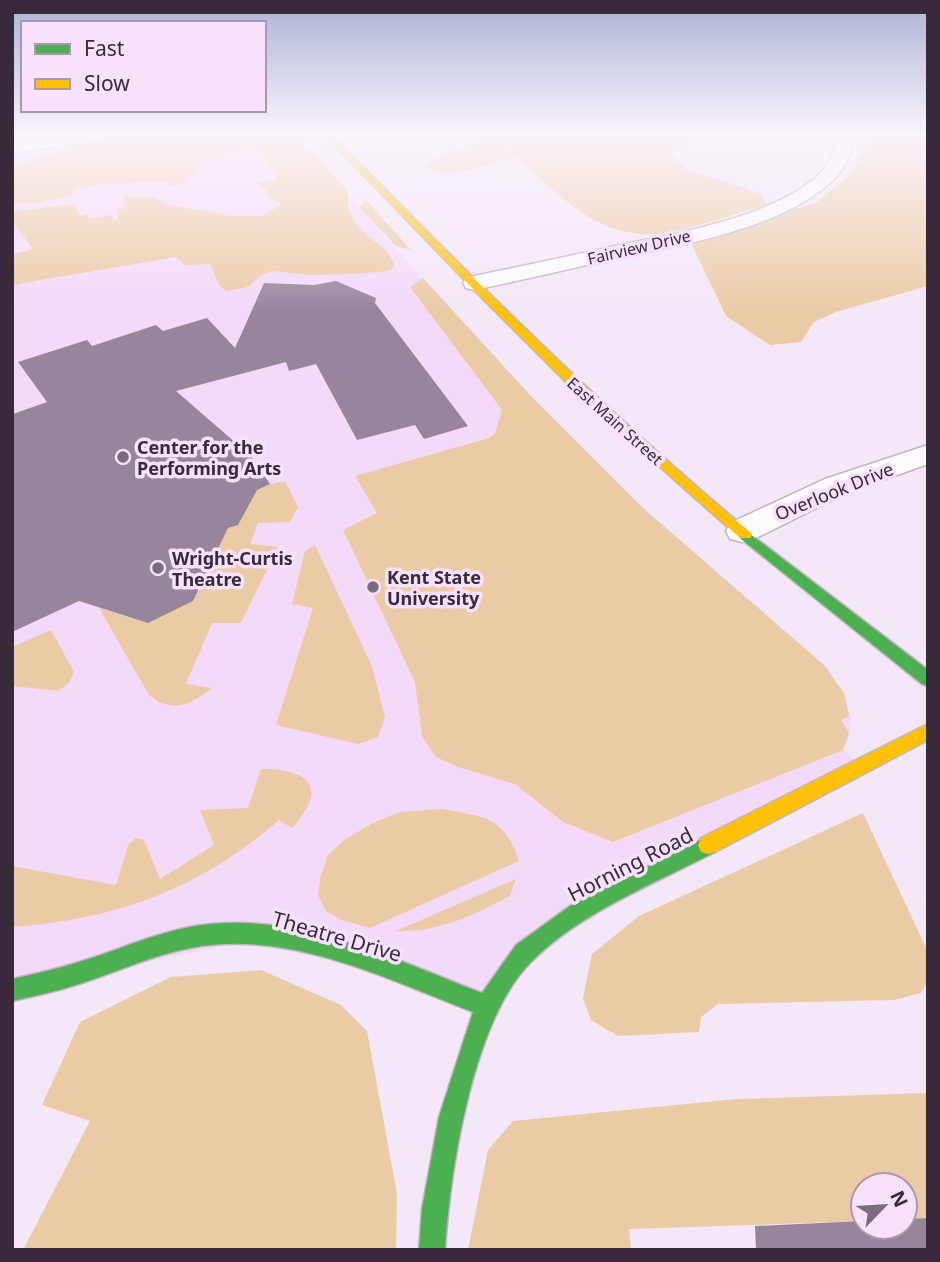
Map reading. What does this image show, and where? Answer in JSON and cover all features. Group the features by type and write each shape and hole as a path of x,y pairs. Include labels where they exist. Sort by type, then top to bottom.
{"main road":[{"name":"East Main Street","path":"386,194 568,379 634,440 742,531 928,679"},
{"name":"Horning Road","path":"432,1250 435,1209 451,1117 486,1006 524,953 577,913 928,732"},
{"name":"Theatre Drive","path":"12,990 72,976 181,939 224,933 272,936 333,952 486,1006"}],"street":[{"name":"Fairview Drive","path":"474,283 633,249 752,219 801,194"},
{"name":"Overlook Drive","path":"742,531 836,486 928,454"}],"shaded area":[{"name":"Kent State University","path":"12,194 347,194 531,396 643,508 825,666 844,693 852,722 843,750 863,767 596,904 486,1006 272,936 12,990"},
{"path":"12,194 73,194 34,203 12,203"},
{"path":"268,194 348,194 353,218 366,234 386,251 394,267 388,271 354,274 309,275 272,271 260,276 248,287 226,291 219,285 210,264 185,265 176,257 12,285 12,255 33,249 15,225 12,225 12,212 74,204 80,216 89,214 90,218 112,215 113,221 119,217 117,209 125,208 125,197 154,197 165,204 231,216 263,216 282,204"},
{"path":"558,194 762,194 767,205 689,228 641,234 600,223"},
{"path":"827,194 928,194 928,286 836,312 814,322 801,342 770,345 726,316 691,243 817,202"},
{"path":"366,200 411,250 396,246 359,207"},
{"path":"423,278 531,396 643,508 825,666 844,693 849,716 841,720 849,733 843,750 613,842 563,822 515,784 458,767 436,757 422,736 415,682 343,530 377,513 355,476 486,439 495,434 502,410 410,287"},
{"path":"285,481 298,507 290,522 258,523 250,544 278,547 241,623 212,623 186,684 212,688 181,705 174,706 158,701 149,695 99,608 148,623 193,601 228,528 238,525 245,511 244,495"},
{"path":"315,545 372,666 385,717 378,737 358,744 276,725 313,608 292,604 305,551"},
{"path":"51,630 74,672 69,683 58,691 12,686 12,647"},
{"path":"261,769 292,773 309,784 310,802 292,828 279,820 218,865 155,897 87,917 12,927 12,866 116,885 128,845 136,838 144,840 160,879 214,845 200,810 248,808"},
{"path":"443,809 491,821 507,835 519,861 370,928 342,920 326,911 318,895 321,875 328,855 343,841 371,824 400,812"},
{"path":"863,813 928,952 928,980 921,993 894,1000 718,1004 701,1017 699,1032 618,1036 591,1020 583,998 592,954 639,916"},
{"path":"516,879 510,896 483,910 441,926 396,931"},
{"path":"261,970 341,1005 367,1031 397,1194 396,1250 23,1250 90,1121 42,1105 80,1022 171,977"},
{"path":"928,1093 928,1218 919,1218 919,1171 849,1171 849,1221 629,1229 631,1250 468,1250 488,1150 513,1121 737,1099"}],"building":[{"name":"Center for the Performing Arts","path":"336,281 376,298 375,303 468,426 424,439 415,425 357,440 316,364 289,371 286,362 176,391 252,457 270,484 257,490 238,525 228,528 193,601 148,623 79,601 12,632 13,414 47,402 18,362 87,340 92,346 156,325 163,331 207,318 235,348 264,283 314,285"},
{"path":"919,1218 928,1218 928,1250 756,1250 755,1226 849,1222 849,1241 919,1241"}],"traffic: fast":[{"path":"745,535 928,679"},
{"path":"432,1250 435,1209 451,1117 486,1006 524,953 577,913 708,845"},
{"path":"12,990 70,976 176,941 206,935 240,933 276,937 349,954 486,1006"}],"traffic: slow":[{"path":"385,194 582,391 745,535"},
{"path":"708,845 928,731"}],"place":[{"name":"Center for the Performing Arts","path":"123,457"},
{"name":"Wright-Curtis Theatre","path":"158,568"},
{"name":"Kent State University","path":"373,587"}]}
